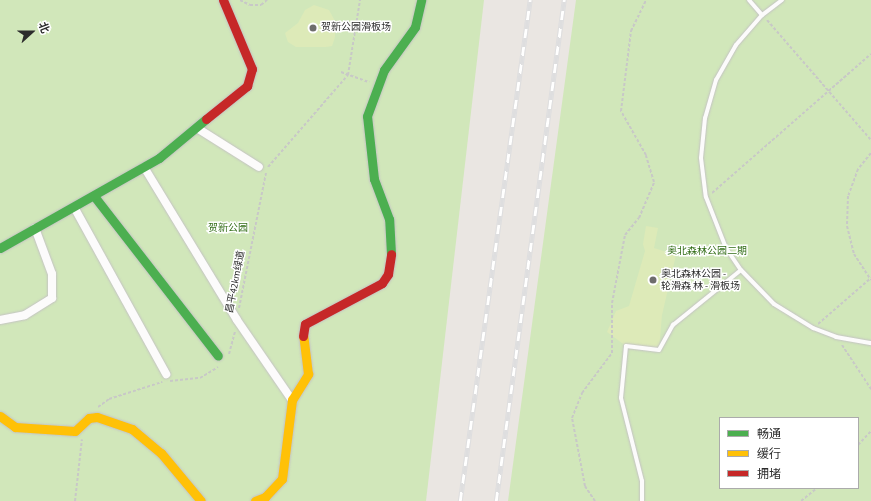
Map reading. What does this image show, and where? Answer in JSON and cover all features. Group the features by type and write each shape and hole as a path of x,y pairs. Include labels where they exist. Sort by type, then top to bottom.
{"street":[{"path":"0,248 144,167 197,128 246,86 252,69 223,0"},
{"path":"255,501 265,496 282,479 292,400 308,374 303,335 305,324 382,283 388,274 391,257 389,220 374,179 367,134 370,103 391,59 415,27 421,10 421,0"},
{"path":"197,128 259,167"},
{"path":"144,167 237,320 292,400"},
{"path":"94,196 222,359"},
{"path":"74,207 166,374"},
{"path":"0,320 25,315 52,298 52,274 36,228"},
{"path":"0,416 15,427 75,431 88,418 98,417 132,429 147,438 201,501"}],"lane":[{"path":"749,0 762,15"},
{"path":"782,0 762,15 736,45 716,80 707,110 701,158 706,197 726,248 741,270 774,304 813,328 836,337 871,343"},
{"path":"642,501 642,481 621,398 626,346 659,350 673,325 741,270"}],"path":[{"path":"240,0 250,5 261,5 267,0"},
{"path":"348,75 360,0"},
{"path":"595,501 585,486 572,418 582,393 612,353 612,303 625,235 639,218 654,182 646,156 621,111 631,31 646,0"},
{"path":"762,15 871,140"},
{"path":"706,197 871,54"},
{"path":"341,72 377,86"},
{"name":"昌平42km绿道","path":"222,359 232,349 267,168 348,75"},
{"path":"813,328 871,279 854,254 846,226 848,196 858,169 871,153"},
{"path":"836,337 871,389"},
{"path":"75,501 83,432 88,418 109,399 154,383 200,378 222,359"},
{"path":"859,444 871,431"},
{"path":"802,501 816,489"}],"green space":[{"name":"贺新公园","path":"0,0 484,0 426,501 0,501"},
{"name":"奥北森林公园二期","path":"576,0 871,0 871,501 508,501"},
{"name":"贺新公园滑板场","path":"314,5 329,10 335,21 335,37 332,46 296,47 288,42 285,33 298,23 305,10"},
{"name":"奥北森林公园 - 轮滑森 林 - 滑板场","path":"646,226 658,228 654,248 676,255 662,315 659,350 626,346 607,332 616,311 629,306 645,251 643,244"}],"railway":[{"path":"460,501 530,0"},
{"path":"496,501 564,0"}],"traffic: fast":[{"path":"391,254 389,219 374,179 367,116 384,70 415,27 421,0"},
{"path":"0,248 159,158 206,119"},
{"path":"94,196 218,356"}],"traffic: slow":[{"path":"255,501 265,497 282,479 292,400 308,374 303,336"},
{"path":"0,416 15,427 75,431 89,418 97,417 132,429 161,453 201,501"}],"traffic: jam":[{"path":"206,119 247,86 252,69 223,0"},
{"path":"303,336 305,324 382,283 388,274 391,254"}],"place":[{"name":"贺新公园滑板场","path":"313,28"},
{"name":"奥北森林公园 - 轮滑森 林 - 滑板场","path":"653,280"}]}
